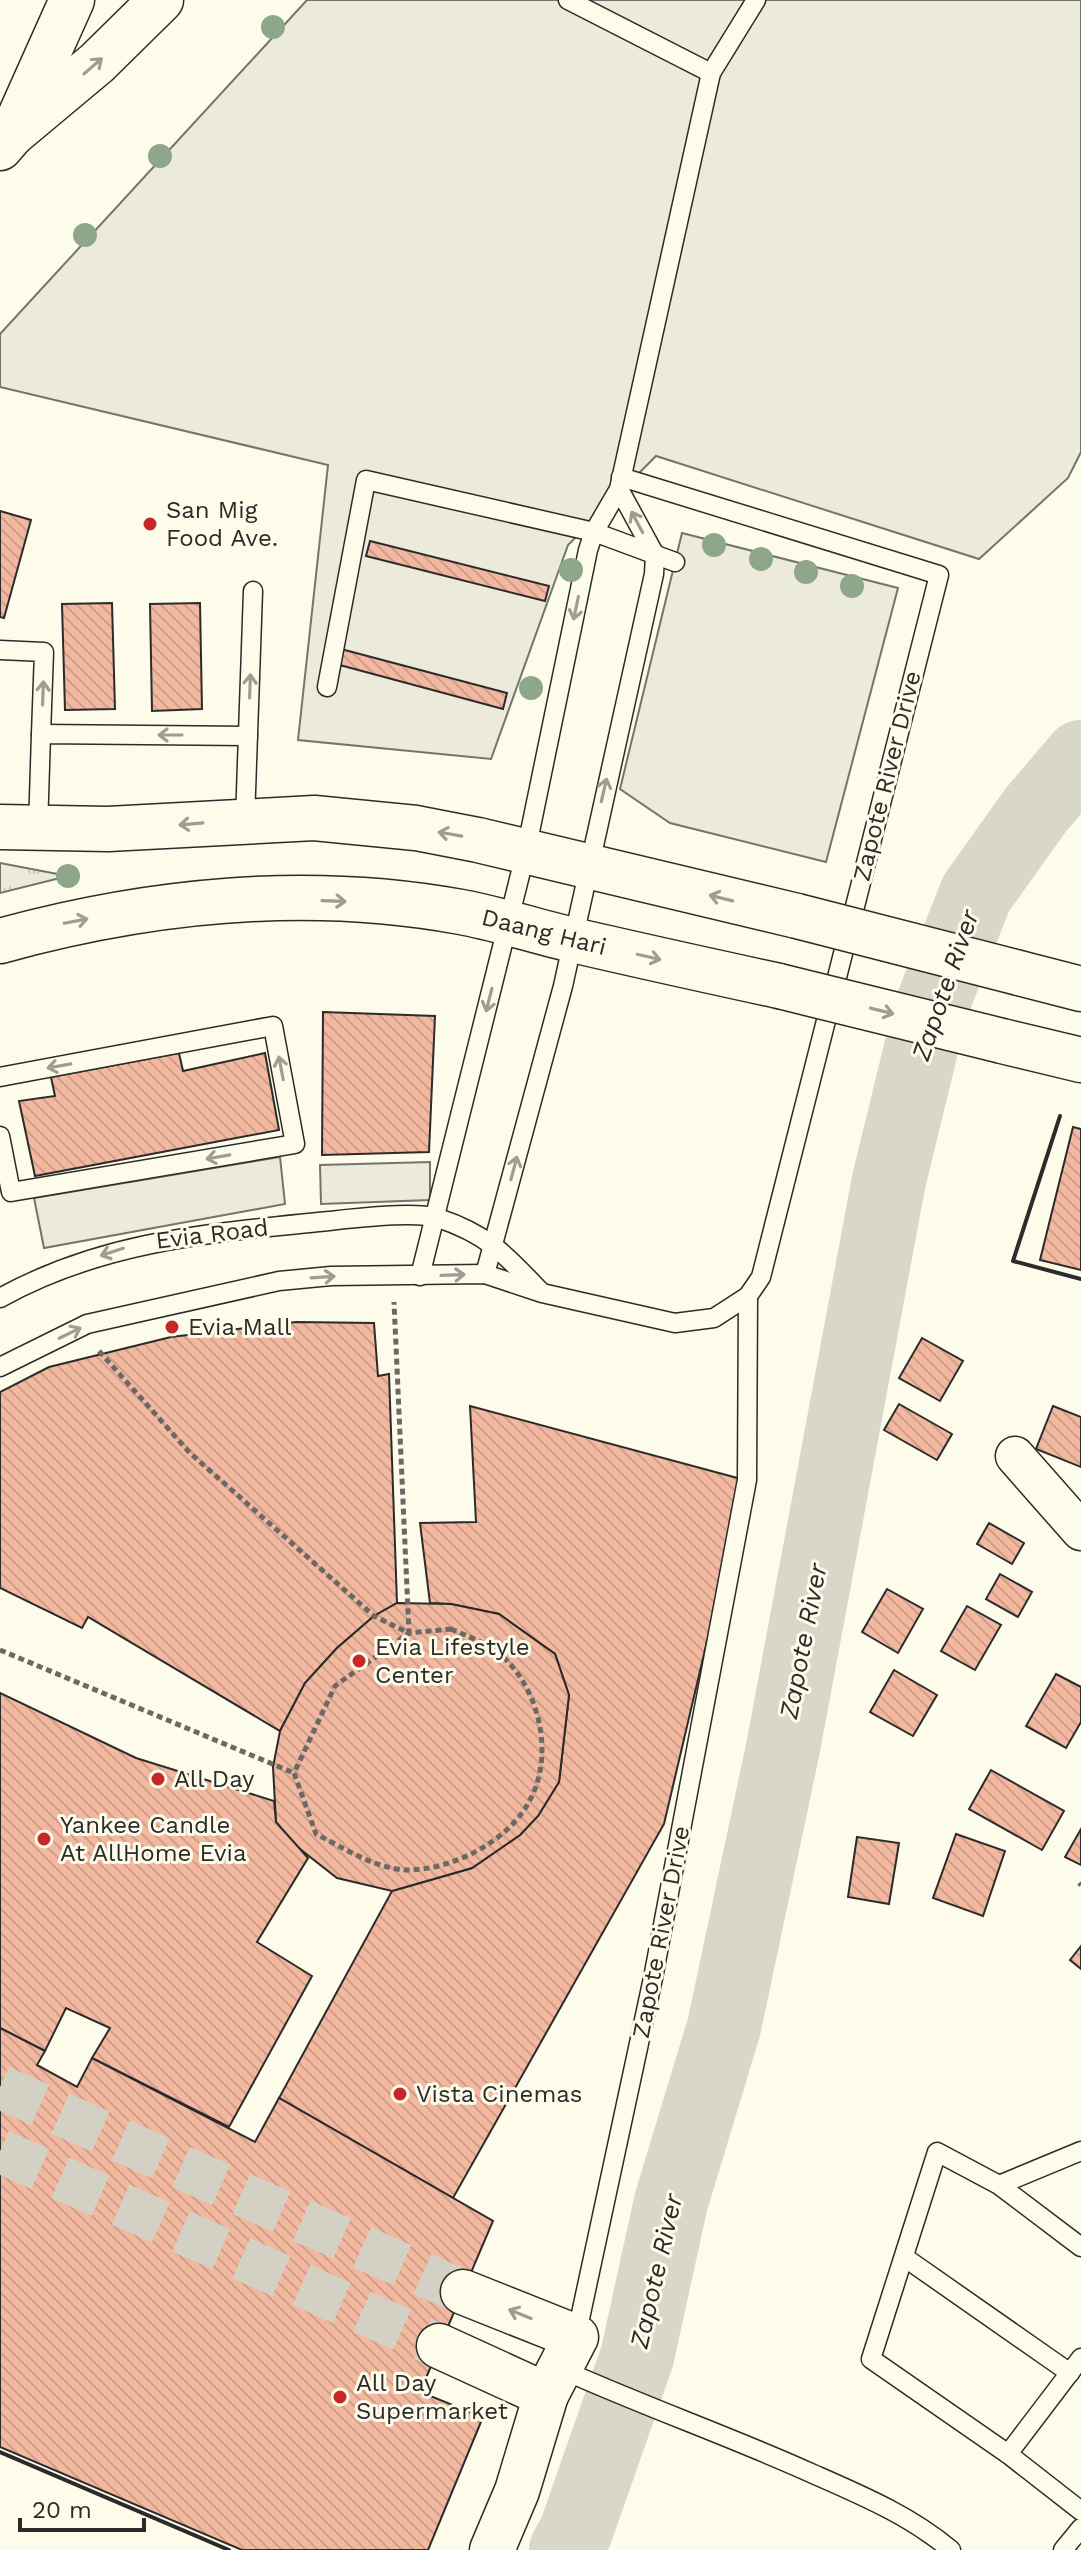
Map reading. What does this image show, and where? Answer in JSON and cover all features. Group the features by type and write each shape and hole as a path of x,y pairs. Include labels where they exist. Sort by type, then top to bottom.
{"main road":[{"path":"6,141 72,0"},
{"path":"6,141 97,63 161,0"},
{"path":"19,828 314,818 416,828 797,916 1081,989"},
{"name":"Daang Hari","path":"0,941 69,922 169,905 246,899 404,904 508,924 779,986 1081,1060"},
{"path":"463,2292 562,2368"},
{"path":"439,2346 562,2368"},
{"name":"Zapote River Drive","path":"492,2550 562,2368"}],"street":[{"path":"1015,1456 1081,1531"}],"lane":[{"path":"568,0 711,73"},
{"path":"420,1276 526,851 594,532 620,483 711,73 756,0"},
{"path":"327,687 366,480 594,532 675,562"},
{"path":"485,1274 573,940 654,574 655,555 620,483"},
{"name":"Zapote River Drive","path":"562,2368 653,1978 747,1480 748,1296 761,1277 939,575 620,483"},
{"path":"245,820 253,591"},
{"path":"0,650 44,652 41,734 19,828"},
{"path":"41,734 248,736"},
{"path":"0,1077 273,1026 295,1144 11,1192 0,1136"},
{"name":"Evia Road","path":"0,1298 69,1266 137,1244 366,1217 435,1217 494,1243"},
{"path":"494,1243 542,1293"},
{"path":"0,1367 87,1324 279,1281 331,1276 485,1274 542,1293 675,1323 714,1318 748,1296"},
{"path":"999,2185 1081,2151"},
{"path":"1081,2247 999,2185 937,2152 871,2359 1008,2454 1081,2511"},
{"path":"904,2257 1075,2366 1008,2454"},
{"path":"562,2368 722,2434 895,2512 922,2526 951,2550"},
{"path":"1063,2550 1081,2528"}],"path":[{"path":"397,1276 393,1311 409,1633"},
{"path":"87,1324 101,1355 190,1453 374,1616 409,1633"},
{"path":"451,1629 500,1653 532,1696 544,1748 530,1800 496,1841 446,1863 408,1870 382,1866 316,1834 294,1773 335,1686 409,1633 451,1629"},
{"path":"0,1650 294,1773"}],"green space":[{"path":"0,863 68,876 0,893"}],"shaded area":[{"path":"307,0 1081,0 1081,452 1068,478 979,559 656,456 568,545 491,759 298,740 328,465 0,387 0,334"},
{"path":"682,533 898,588 826,862 670,823 620,789"},
{"path":"280,1157 285,1204 44,1248 34,1198"},
{"path":"430,1162 430,1200 321,1204 320,1165"}],"building":[{"path":"0,511 31,520 4,618 0,617"},
{"path":"370,541 549,586 545,601 366,556"},
{"path":"112,603 115,709 65,710 62,604"},
{"path":"200,603 202,709 152,711 150,604"},
{"path":"341,649 507,693 503,709 336,664"},
{"path":"323,1012 435,1016 429,1152 322,1155"},
{"path":"179,1053 183,1071 265,1053 279,1130 35,1176 19,1101 55,1096 51,1077"},
{"path":"1073,1127 1081,1129 1081,1270 1040,1260"},
{"path":"296,1322 374,1323 378,1376 389,1374 397,1603 374,1616 337,1648 305,1683 280,1731 88,1617 82,1628 0,1588 0,1392 49,1367 171,1337"},
{"path":"922,1338 963,1361 940,1401 899,1378"},
{"path":"899,1404 952,1434 937,1460 884,1430"},
{"path":"470,1406 745,1480 664,1824 453,2198 279,2098 392,1891 472,1868 520,1835 538,1816 559,1782 569,1695 555,1654 499,1614 430,1603 420,1523 476,1522"},
{"path":"1053,1406 1081,1417 1081,1467 1036,1449"},
{"path":"989,1523 1024,1543 1012,1564 977,1544"},
{"path":"1000,1574 1032,1592 1018,1617 986,1599"},
{"path":"887,1589 923,1609 898,1653 862,1632"},
{"path":"397,1603 451,1604 499,1614 555,1654 569,1695 559,1782 538,1816 520,1835 472,1868 392,1891 337,1878 291,1842 276,1822 273,1767 280,1731 305,1683 337,1648 374,1616"},
{"path":"967,1606 1001,1625 975,1670 941,1651"},
{"path":"894,1670 937,1695 913,1736 870,1712"},
{"path":"1056,1674 1081,1687 1081,1722 1066,1748 1026,1726"},
{"path":"0,1693 136,1758 274,1801 276,1822 308,1858 257,1942 312,1976 229,2127 92,2058 110,2028 66,2008 45,2051 0,2028"},
{"path":"991,1770 1064,1811 1042,1850 969,1809"},
{"path":"1081,1829 1081,1865 1065,1857"},
{"path":"956,1834 1005,1851 983,1916 933,1898"},
{"path":"857,1837 899,1843 889,1904 848,1897"},
{"path":"1081,1946 1081,1969 1070,1960"},
{"path":"0,2028 45,2051 37,2065 77,2087 92,2058 255,2142 279,2098 493,2221 420,2392 483,2417 428,2550 242,2550 0,2447"}],"waterway":[{"name":"Zapote River","path":"566,2550 576,2531 637,2357 671,2202 724,2027 783,1748 889,1180 931,1008 976,894 1035,811 1081,757"}],"tunnel":[{"path":"0,2087 463,2292"},
{"path":"0,2151 439,2346"}],"wall":[{"path":"1060,1116 1013,1261 1081,1279"},
{"path":"0,2452 229,2550"}],"place":[{"name":"San Mig Food Ave.","path":"150,524"},
{"name":"Evia Mall","path":"172,1327"},
{"name":"Evia Lifestyle Center","path":"359,1661"},
{"name":"All Day","path":"158,1779"},
{"name":"Yankee Candle At AllHome Evia","path":"44,1839"},
{"name":"Vista Cinemas","path":"400,2094"},
{"name":"All Day Supermarket","path":"340,2397"}]}
